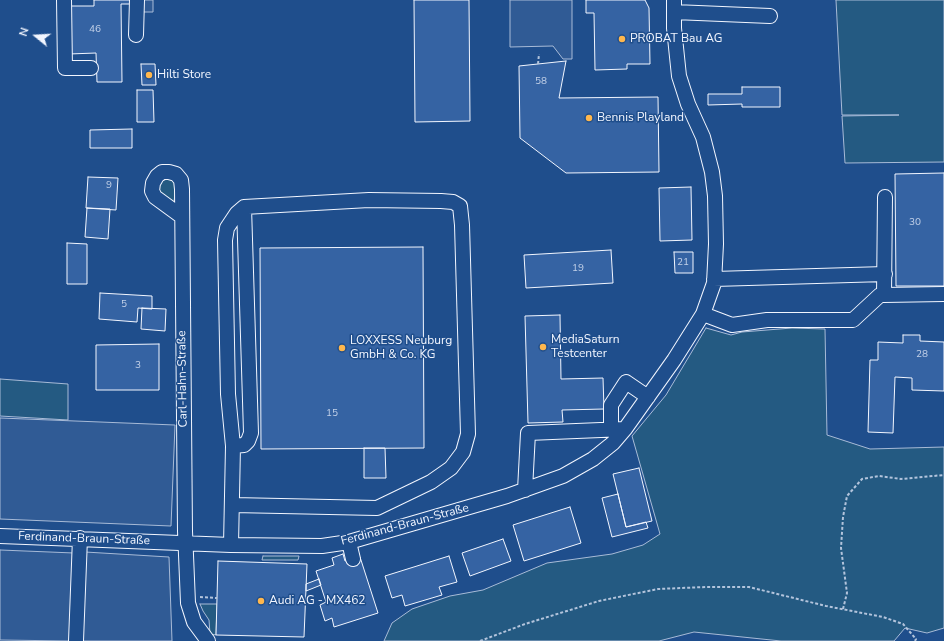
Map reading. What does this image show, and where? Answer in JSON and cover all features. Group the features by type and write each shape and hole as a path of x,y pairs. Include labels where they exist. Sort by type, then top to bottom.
{"street":[{"path":"64,0 65,68 91,68"},
{"path":"136,0 136,35"},
{"path":"674,6 770,16"},
{"name":"Ferdinand-Braun-Straße","path":"0,536 231,545 322,546 349,542 525,490 563,476 593,459 613,443 626,429 674,360 703,314 714,279 716,244 715,196 712,172 703,138 688,104 679,76 674,6"},
{"path":"884,294 886,197"},
{"path":"231,545 233,446 228,394 225,240 227,228 236,213 244,207 370,200 441,201 453,202 460,206 462,224 468,434 463,452 451,468 431,482 377,508 233,505"},
{"path":"233,446 244,445 248,441 251,433 244,207"},
{"name":"Carl-Hahn-Straße","path":"181,216 187,596 194,622 208,641"},
{"path":"714,279 885,274"},
{"path":"703,314 732,325 767,320 853,320 880,295 944,294"},
{"path":"611,430 611,405 626,382 648,397"},
{"path":"525,490 528,433 626,429"},
{"path":"76,641 80,538"},
{"path":"349,542 353,559"}],"path":[{"path":"538,64 539,54"},
{"path":"843,609 847,594 841,548 843,517 847,496 862,479 879,476 902,479 944,475"},
{"path":"480,641 525,624 599,601 658,590 706,586 749,587 883,617 903,624 916,639 915,641"},
{"path":"187,596 217,598"}],"shaded area":[{"path":"141,0 153,0 153,12 141,12"},
{"path":"510,0 572,0 572,59 563,59 553,46 510,47"},
{"path":"836,0 944,0 944,162 845,163 842,116 899,115 842,115"},
{"path":"167,179 172,180 176,185 174,202 161,194 159,190 160,182"},
{"path":"706,328 731,335 742,332 792,328 825,329 827,435 870,449 944,447 944,628 927,633 905,628 894,641 781,641 694,632 659,641 384,641 392,623 412,609 450,596 483,590 547,563 612,554 643,545 660,534 632,436 666,395"},
{"path":"0,379 68,384 68,420 0,416"},
{"path":"0,418 175,425 171,526 0,519"},
{"path":"0,550 74,553 70,641 0,640"},
{"path":"85,552 169,557 172,641 82,641"},
{"path":"263,556 299,556 298,560 262,560"},
{"path":"200,604 217,604 216,635 210,634 209,620"}],"building":[{"path":"94,0 130,0 130,4 121,4 122,82 97,82 96,53 69,54 68,6 94,6"},
{"path":"414,0 469,0 470,121 415,122"},
{"name":"PROBAT Bau AG","path":"586,0 645,0 649,8 650,64 627,64 627,69 595,70 594,13 586,13"},
{"name":"Bennis Playland","path":"566,61 559,98 658,97 659,172 566,173 520,138 519,66"},
{"name":"Hilti Store","path":"141,64 155,64 156,85 142,85"},
{"path":"742,87 780,87 780,107 742,107 742,104 708,105 708,94 742,94"},
{"path":"137,90 153,90 154,122 137,122"},
{"path":"132,129 132,148 90,148 90,130"},
{"path":"944,173 944,286 896,286 895,174"},
{"path":"88,177 118,178 116,210 86,208"},
{"path":"691,187 692,240 660,241 659,188"},
{"path":"87,208 110,209 108,239 85,237"},
{"path":"67,243 87,244 87,284 67,284"},
{"name":"LOXXESS Neuburg GmbH & Co. KG","path":"423,247 424,448 261,449 260,248"},
{"path":"611,250 613,283 526,288 524,255"},
{"path":"674,252 693,252 693,273 675,273"},
{"path":"100,293 152,296 152,309 138,308 137,322 99,319"},
{"path":"142,308 166,309 165,331 141,329"},
{"name":"MediaSaturn Testcenter","path":"560,315 561,379 603,378 604,409 562,410 563,422 528,423 525,316"},
{"path":"903,335 920,335 920,341 944,342 944,391 912,390 912,378 895,377 893,433 868,432 870,360 878,360 878,342 903,343"},
{"path":"159,344 159,390 96,390 96,345"},
{"path":"364,448 385,448 386,478 364,478"},
{"path":"639,468 652,521 626,527 613,474"},
{"path":"618,494 626,527 646,522 648,528 612,537 602,498"},
{"path":"570,507 581,543 524,561 513,525"},
{"path":"503,539 511,561 470,576 462,553"},
{"path":"343,554 345,561 360,557 378,613 334,627 332,618 325,621 320,605 326,602 316,571 334,565 332,558"},
{"path":"449,556 457,582 439,587 442,595 405,606 402,595 392,598 385,576"},
{"name":"Audi AG - MX462","path":"218,561 307,564 304,637 216,635"},
{"path":"319,579 321,585 306,591 306,584"}],"place":[{"name":"PROBAT Bau AG","path":"622,39"},
{"name":"Hilti Store","path":"149,75"},
{"name":"Bennis Playland","path":"589,118"},
{"name":"MediaSaturn Testcenter","path":"543,347"},
{"name":"LOXXESS Neuburg GmbH & Co. KG","path":"342,348"},
{"name":"Audi AG - MX462","path":"261,601"}]}
